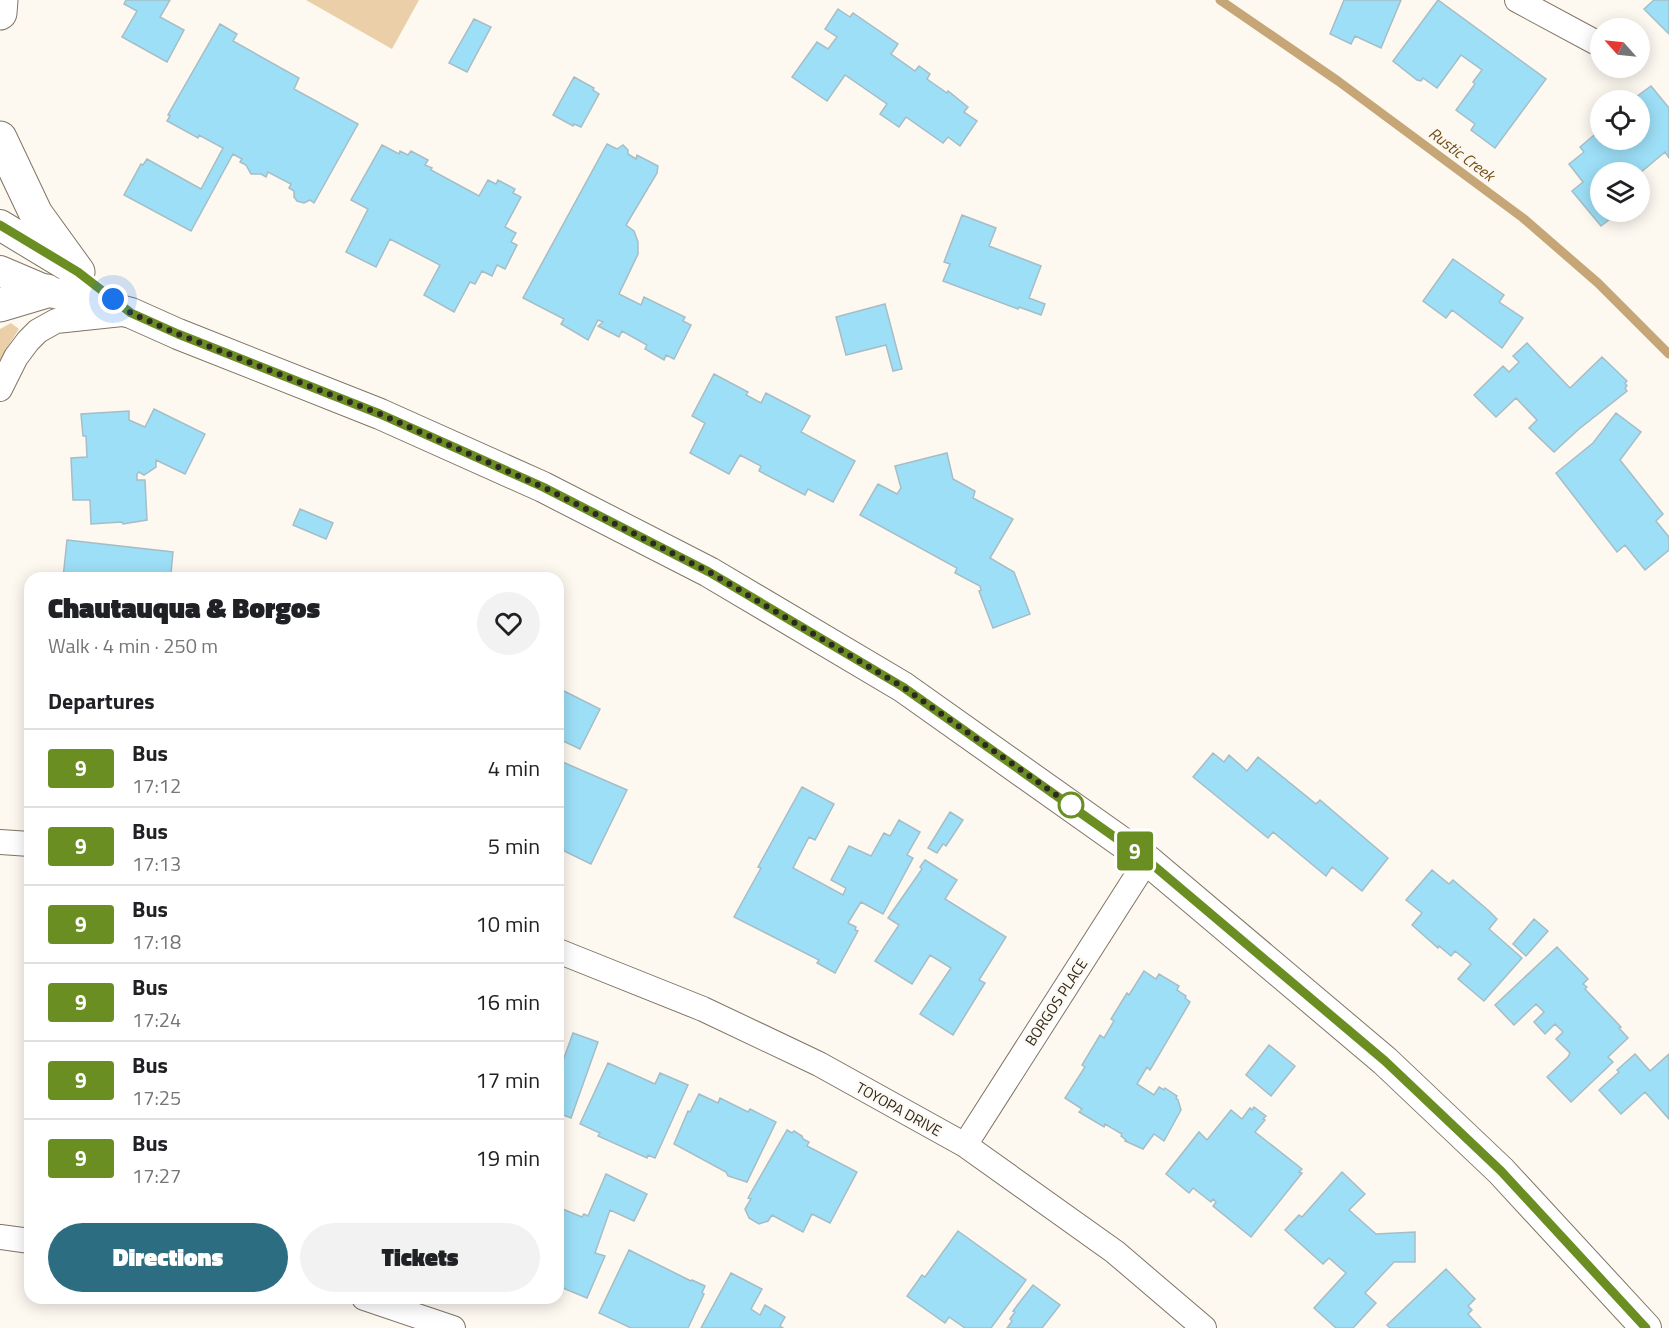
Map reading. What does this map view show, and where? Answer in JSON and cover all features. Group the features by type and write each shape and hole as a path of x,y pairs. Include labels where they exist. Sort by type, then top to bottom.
{"main road":[{"path":"0,13 1,0"},
{"path":"0,138 36,214 78,272"},
{"path":"0,305 47,291"}],"street":[{"path":"1517,0 1590,39"},
{"path":"0,225 78,272 131,313"},
{"path":"0,271 47,291 131,313 380,414 532,482 709,572 903,687 1147,860 1385,1061 1501,1171 1646,1328"},
{"path":"0,389 16,357 38,331 56,321 131,313"},
{"path":"0,842 24,844"},
{"name":"BORGOS PLACE","path":"965,1145 1147,860"},
{"name":"TOYOPA DRIVE","path":"564,953 703,1009 808,1059 965,1145 1115,1252 1204,1328"},
{"path":"0,1237 24,1240"},
{"path":"382,1304 453,1328"}],"shaded area":[{"path":"306,0 419,0 392,49"},
{"path":"11,323 19,329 8,346 0,368 0,329"}],"building":[{"path":"126,0 170,0 160,17 184,30 167,62 122,37 137,11 124,4"},
{"path":"1344,0 1401,0 1381,48 1355,36 1351,44 1330,34"},
{"path":"1438,0 1546,79 1495,148 1471,130 1475,124 1456,110 1482,70 1461,55 1437,88 1423,78 1421,81 1417,80 1393,61"},
{"path":"1654,0 1669,0 1669,34 1644,9"},
{"path":"838,9 850,17 853,13 898,44 891,54 915,71 919,66 930,74 927,79 947,93 948,91 968,107 964,112 977,121 960,146 948,137 943,143 906,117 899,127 880,114 887,104 845,75 827,101 792,77 817,42 828,49 837,37 825,29"},
{"path":"474,19 491,27 467,72 449,63"},
{"path":"220,24 237,34 233,41 299,78 294,89 358,124 314,203 310,200 304,203 297,201 294,191 289,188 291,184 268,172 266,177 261,174 251,174 246,165 240,162 242,159 233,154 191,231 124,195 141,164 143,165 147,159 201,189 223,148 199,135 198,138 167,121 170,116 168,115"},
{"path":"574,77 594,88 593,90 599,94 581,127 574,124 573,126 553,115"},
{"path":"1651,86 1669,108 1669,158 1665,152 1650,165 1650,162 1590,162 1590,213 1572,191 1583,182 1569,164 1584,152 1580,147 1590,138 1590,150 1650,150 1650,90 1646,90"},
{"path":"607,144 617,149 623,145 628,150 628,154 636,159 637,155 658,166 657,173 626,225 634,231 638,242 638,254 619,294 641,305 644,297 685,317 683,321 691,325 674,359 666,355 664,360 645,349 647,345 622,331 619,337 598,326 603,322 598,320 588,340 561,324 564,319 523,298"},
{"path":"382,145 399,154 400,151 408,155 411,151 428,160 425,165 432,168 431,170 479,196 488,180 496,184 498,180 515,189 513,193 521,197 505,227 516,233 511,242 517,245 505,269 497,265 492,276 482,271 475,284 470,282 454,312 424,295 440,265 390,239 376,267 346,252 368,209 351,200"},
{"path":"962,215 996,228 989,246 1041,266 1029,298 1045,304 1041,315 1019,307 1018,309 943,281 950,264 944,262"},
{"path":"1453,259 1504,295 1499,302 1523,318 1502,348 1452,310 1446,318 1423,301"},
{"path":"885,304 902,369 893,371 886,345 846,355 836,317"},
{"path":"1527,343 1570,388 1602,357 1627,381 1625,388 1627,391 1554,452 1529,428 1537,420 1516,398 1496,417 1474,395 1503,366 1509,372 1519,362 1513,356"},
{"path":"714,374 748,392 746,395 761,403 766,393 810,416 801,432 855,461 833,502 808,489 805,495 759,471 761,466 740,455 729,474 690,453 705,423 692,416"},
{"path":"154,409 205,434 185,474 156,460 156,467 144,475 139,472 137,474 137,480 145,480 147,520 123,524 122,522 91,524 90,500 73,500 71,458 87,457 86,436 83,436 81,414 129,411 129,420 145,427"},
{"path":"1616,413 1641,432 1620,460 1663,514 1656,521 1669,537 1669,550 1645,570 1625,545 1617,552 1556,473 1593,443"},
{"path":"947,453 953,479 975,491 973,498 1013,519 990,558 1014,572 1030,614 993,628 979,591 980,586 955,573 957,568 860,515 878,484 897,494 901,488 895,466"},
{"path":"300,509 333,523 326,539 293,525"},
{"path":"67,540 173,552 171,572 64,572"},
{"path":"564,691 600,709 580,749 564,741"},
{"path":"1213,753 1224,762 1229,755 1247,771 1258,757 1316,804 1320,800 1388,858 1362,891 1332,867 1326,876 1273,832 1268,838 1193,777"},
{"path":"564,763 627,790 591,864 564,851"},
{"path":"802,787 834,804 815,840 809,837 793,868 843,895 846,888 831,880 849,846 871,856 884,833 890,836 899,820 920,832 907,855 913,858 883,914 861,902 851,918 848,923 856,927 855,930 858,931 835,973 817,963 819,960 734,917 761,868 758,867"},
{"path":"950,812 963,820 946,846 943,844 937,853 928,848"},
{"path":"925,860 957,880 945,899 1006,937 979,980 985,983 953,1035 920,1014 951,968 930,955 912,984 875,961 899,925 888,918 922,869 920,867"},
{"path":"1432,870 1449,884 1453,880 1489,911 1497,919 1489,929 1522,958 1484,1001 1458,979 1471,964 1455,951 1451,956 1439,946 1438,948 1412,925 1422,913 1406,900"},
{"path":"1534,919 1548,931 1526,956 1513,944"},
{"path":"1557,947 1588,979 1583,984 1587,987 1585,989 1621,1027 1619,1028 1628,1038 1608,1057 1613,1062 1571,1102 1547,1077 1570,1053 1556,1039 1563,1032 1555,1024 1545,1034 1534,1022 1544,1012 1536,1004 1514,1025 1495,1005"},
{"path":"1144,971 1156,979 1159,974 1179,986 1177,990 1190,1002 1150,1070 1147,1067 1137,1084 1154,1095 1159,1087 1164,1090 1165,1088 1177,1096 1181,1110 1164,1141 1154,1134 1143,1149 1125,1141 1122,1134 1105,1124 1104,1127 1079,1112 1082,1109 1065,1098 1085,1067 1082,1065 1100,1035 1104,1038 1114,1021 1111,1019"},
{"path":"573,1033 598,1042 571,1118 564,1115 564,1058"},
{"path":"1269,1045 1295,1066 1271,1096 1246,1075"},
{"path":"1635,1054 1650,1071 1669,1054 1669,1119 1645,1092 1621,1114 1599,1090"},
{"path":"608,1063 655,1084 660,1073 688,1085 655,1158 648,1155 647,1158 598,1136 600,1133 580,1124"},
{"path":"699,1094 718,1103 720,1098 748,1112 750,1109 776,1122 747,1182 728,1176 726,1172 674,1144 688,1111 690,1112"},
{"path":"1254,1107 1266,1116 1255,1132 1302,1169 1299,1172 1302,1173 1251,1237 1213,1206 1216,1202 1213,1199 1211,1202 1193,1188 1189,1193 1166,1174 1199,1132 1207,1140 1231,1110 1242,1119 1250,1108 1252,1110"},
{"path":"787,1130 802,1136 809,1142 807,1146 857,1172 830,1223 812,1214 803,1232 772,1215 768,1221 759,1224 749,1218 745,1209 751,1199 748,1198"},
{"path":"1342,1172 1365,1194 1349,1210 1376,1234 1415,1232 1415,1262 1394,1262 1365,1293 1376,1303 1353,1328 1336,1328 1314,1308 1346,1273 1329,1258 1323,1264 1285,1230 1299,1215 1302,1217"},
{"path":"606,1174 647,1194 634,1221 610,1210 595,1253 605,1256 587,1298 564,1288 564,1210 582,1217 584,1214 588,1216"},
{"path":"958,1231 1026,1280 991,1328 965,1328 949,1317 945,1323 907,1296 922,1275 925,1277"},
{"path":"629,1250 705,1286 702,1293 704,1294 688,1328 631,1328 599,1313"},
{"path":"1446,1269 1475,1299 1468,1306 1472,1310 1468,1314 1481,1328 1390,1328 1387,1325"},
{"path":"731,1273 762,1289 751,1309 760,1315 765,1305 785,1317 780,1326 783,1328 701,1328"},
{"path":"1033,1285 1060,1305 1042,1328 1007,1328 1012,1321 1010,1319 1015,1312 1013,1311"}],"waterway":[{"name":"Rustic Creek","path":"1220,0 1338,81 1523,218 1598,283 1669,354"}],"bus line":[{"name":"9","path":"0,225 78,272 131,313 380,414 543,487 709,572 903,687 1147,860 1385,1061 1501,1171 1646,1328"}],"route":[{"path":"113,299 131,313 178,334 380,414 543,487 709,572 903,687 1071,805"}]}
